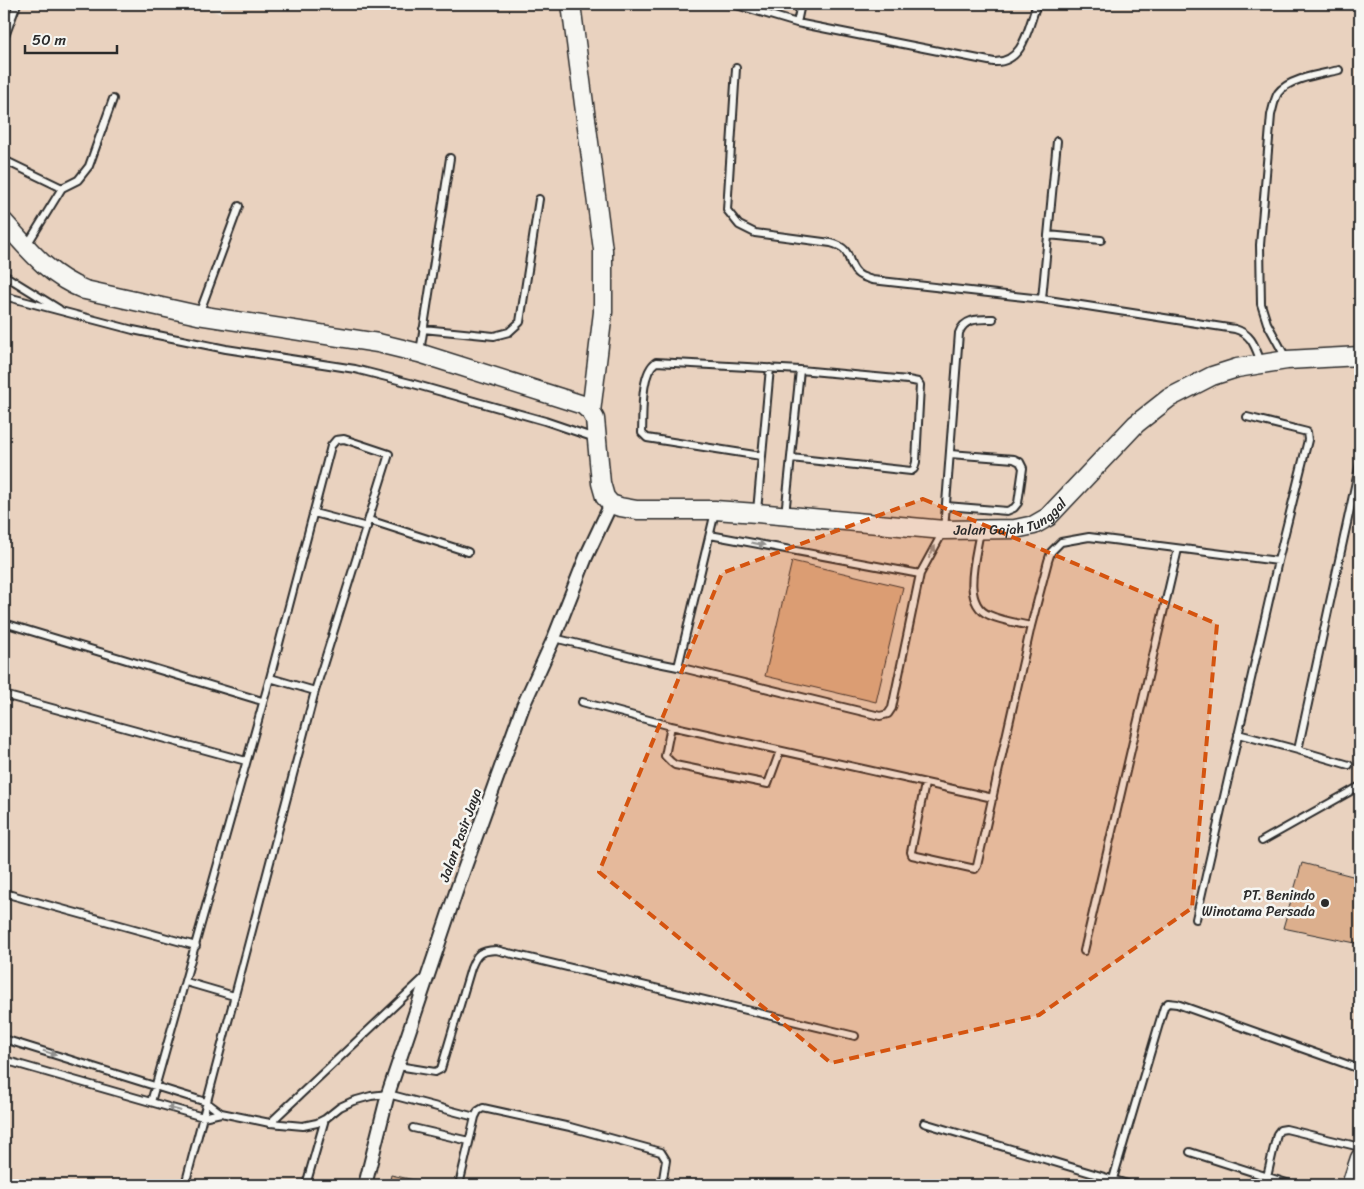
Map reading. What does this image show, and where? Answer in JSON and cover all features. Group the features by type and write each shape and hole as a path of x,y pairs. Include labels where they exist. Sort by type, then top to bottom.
{"street":[{"path":"572,4 603,250 604,312 591,412"},
{"path":"4,222 49,270 70,284 85,290 198,315 350,338 420,353 583,404 595,419 601,483 605,497 611,504"},
{"name":"Jalan Gajah Tunggal","path":"611,504 637,510 756,512 944,530 1015,529 1034,525 1048,517 1136,424 1169,398 1212,376 1237,368 1287,360 1360,356"},
{"name":"Jalan Pasir Jaya","path":"365,1185 388,1094 457,888 524,706 554,638 586,557 611,504"}],"lane":[{"path":"4,39 17,4"},
{"path":"733,4 797,23 994,62 1010,60 1020,50 1037,4"},
{"path":"797,23 801,4"},
{"path":"736,68 727,210 740,225 755,233 832,242 840,245 844,248 856,273 872,280 1042,299 1243,331 1249,335 1254,343 1262,364"},
{"path":"1287,360 1267,323 1261,304 1260,245 1271,115 1279,92 1290,83 1339,70"},
{"path":"26,247 62,188 78,180 89,166 113,99"},
{"path":"1042,299 1057,141"},
{"path":"420,353 450,158"},
{"path":"4,160 62,188"},
{"path":"423,329 494,336 509,332 520,322 539,199"},
{"path":"198,315 239,206"},
{"path":"1048,235 1102,240"},
{"path":"4,275 66,314"},
{"path":"4,296 66,314 133,330 226,349 355,369 545,421 596,438"},
{"path":"554,638 820,703 880,716 888,714 892,708 920,574 944,530 959,333 961,328 970,321 993,319"},
{"path":"761,456 648,438 642,433 646,377 650,366 656,362 770,368 918,382 920,389 916,462 914,469 911,471 791,458"},
{"path":"756,512 770,368"},
{"path":"785,515 800,370"},
{"path":"1196,919 1278,561 1308,440 1307,432 1247,417"},
{"path":"151,1102 270,678 332,446 336,440 340,439 388,454 315,691 206,1102 186,1185"},
{"path":"946,506 1008,510 1014,508 1018,503 1023,468 1020,462 1014,459 950,454"},
{"path":"1298,750 1360,463"},
{"path":"678,667 715,510"},
{"path":"314,514 368,524 468,552"},
{"path":"981,528 973,583 974,600 977,606 989,615 1031,626"},
{"path":"710,535 920,574"},
{"path":"925,784 911,852 912,855 973,869 977,866 1048,558 1055,547 1061,542 1089,537 1278,561"},
{"path":"1084,951 1178,549"},
{"path":"4,623 262,701"},
{"path":"270,678 315,691"},
{"path":"4,695 246,761"},
{"path":"582,702 671,726 993,798"},
{"path":"671,726 665,756 667,760 675,764 768,784 780,751"},
{"path":"1238,734 1349,765"},
{"path":"1262,841 1360,786"},
{"path":"4,893 196,946"},
{"path":"398,1066 435,1072 441,1069 471,968 479,953 486,950 496,950 855,1036"},
{"path":"270,1123 427,974"},
{"path":"186,982 234,996"},
{"path":"1113,1179 1164,1008 1168,1002 1360,1069"},
{"path":"4,1039 206,1102 221,1113"},
{"path":"4,1060 203,1117 221,1113 270,1123 303,1126 317,1123 340,1107 353,1101 388,1094 475,1117"},
{"path":"459,1185 475,1117 478,1111 483,1108 570,1127 660,1152 666,1160 662,1185"},
{"path":"306,1185 325,1119"},
{"path":"924,1123 1131,1185"},
{"path":"413,1128 469,1142"},
{"path":"1267,1177 1277,1134 1280,1130 1360,1147"},
{"path":"1190,1152 1293,1185"}],"highlighted area":[{"path":"923,499 1217,624 1192,908 1039,1015 831,1063 599,872 722,573"}],"shaded area":[{"path":"4,4 199,4 220,14 226,4 1360,4 1360,1185 4,1185"}],"building":[{"path":"792,561 903,587 876,702 765,676"},
{"name":"PT. Benindo Winotama Persada","path":"1302,863 1360,878 1360,944 1283,928"},
{"path":"391,1175 419,1181 419,1185 389,1185"}],"place":[{"name":"PT. Benindo Winotama Persada","path":"1325,903"}]}
